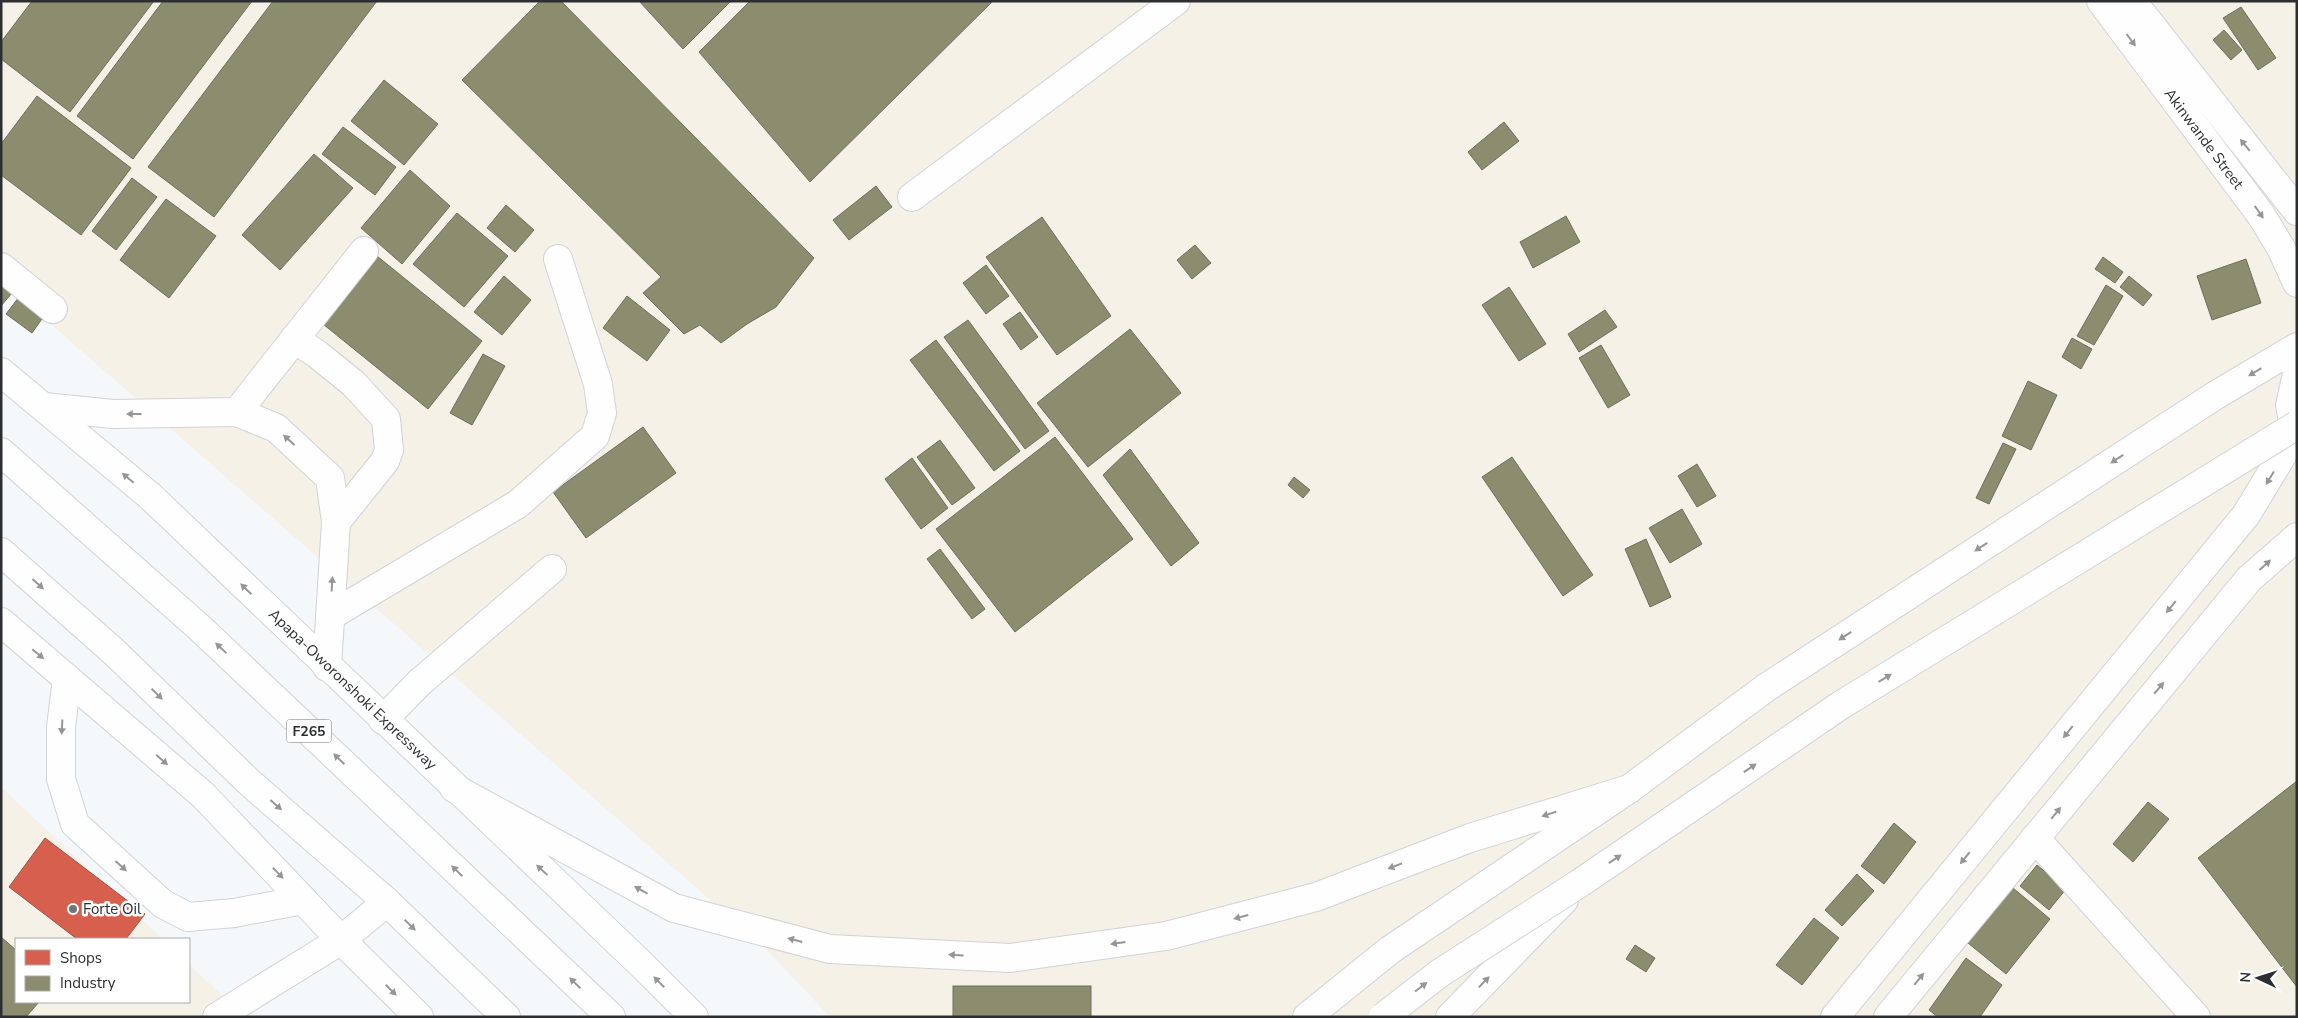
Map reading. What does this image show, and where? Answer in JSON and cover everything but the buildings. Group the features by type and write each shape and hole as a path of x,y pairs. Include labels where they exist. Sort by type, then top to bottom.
{"main road":[{"path":"912,197 1176,1"},
{"name":"Akinwande Street","path":"2101,1 2262,215 2281,248 2297,283"},
{"name":"Akinwande Street","path":"2132,1 2297,211"},
{"path":"237,412 364,251"},
{"path":"330,616 518,504 595,436 602,414 598,384 558,259"},
{"path":"1,267 53,308"},
{"path":"294,339 317,354 354,384 386,419 389,450 385,461 336,522"},
{"path":"1307,1017 1390,950 1629,789 1767,687 2208,400 2297,347"},
{"name":"Apapa-Oworonshoki Expressway","path":"1,372 150,496 454,788 633,956 694,1017"},
{"path":"1835,1017 2246,515 2296,434 2290,405 2297,374"},
{"path":"44,408 114,414 237,412 276,428 330,478 336,522 327,667"},
{"path":"1383,1017 1440,973 1580,883 1841,705 2296,434"},
{"name":"F265","path":"1,452 201,630 610,1017"},
{"path":"1888,1017 2248,579 2297,537"},
{"path":"1,552 113,651 249,782 387,902 506,1017"},
{"path":"383,720 419,683 552,569"},
{"path":"1,622 203,795 341,940 419,1017"},
{"path":"67,678 62,727 61,779 74,824 163,904 188,918 234,913 303,900"},
{"path":"454,788 674,908 830,949 1010,958 1166,936 1316,897 1470,838 1629,789"},
{"path":"2035,838 2196,1017"},
{"path":"1450,1017 1580,883"},
{"path":"217,1017 341,940 387,902"}],"shaded area":[{"path":"1,1 2297,1 2297,1017 830,1017 763,946 1,281"},
{"path":"1,787 162,938 15,938 15,1003 190,1003 190,965 245,1017 1,1017"}],"place":[{"name":"Forte Oil","path":"73,909"}]}
